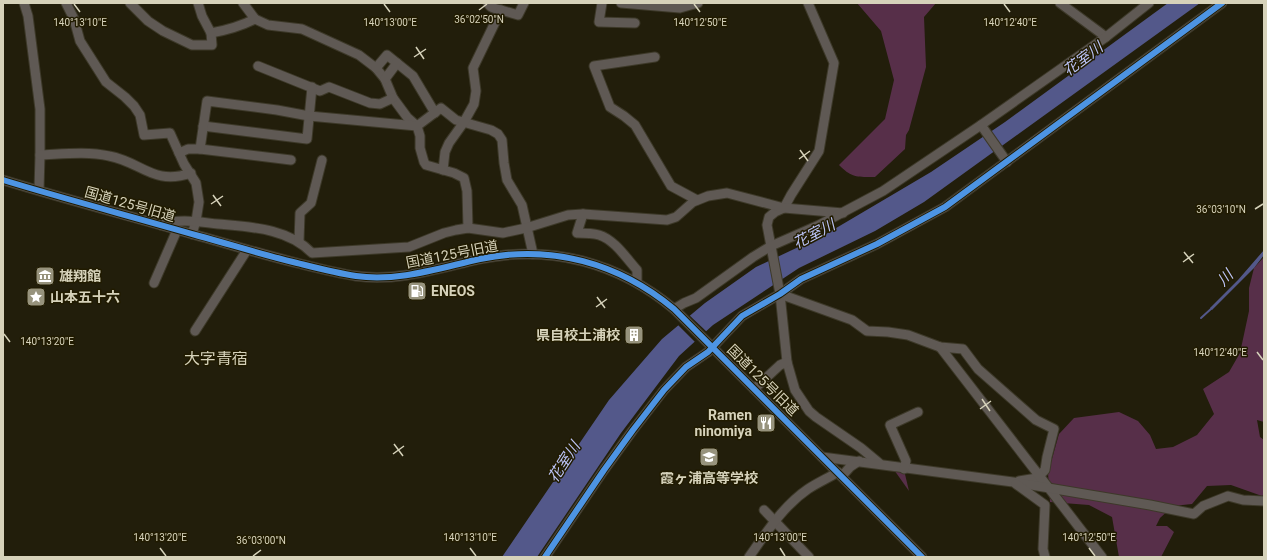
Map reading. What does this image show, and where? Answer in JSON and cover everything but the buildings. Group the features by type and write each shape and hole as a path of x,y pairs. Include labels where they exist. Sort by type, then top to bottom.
{"street":[{"path":"24,3 28,16 40,109 39,190"},
{"path":"66,3 74,19 80,41 106,82 126,97 134,106 140,115 144,135 170,133 179,153 196,183 199,202 192,234"},
{"path":"130,3 148,21 163,32 192,45 212,45 211,33 202,16 198,3"},
{"path":"243,3 255,18 268,25 302,30 359,55 376,68 385,80 393,98 417,126 420,136 420,148 426,165 454,173 464,178 467,191 468,228"},
{"path":"488,3 489,6 518,15 524,3"},
{"path":"602,3 599,22 635,23"},
{"path":"621,3 676,5 680,8 698,3"},
{"path":"808,3 834,63 819,151 784,208 775,212 767,225 780,291 787,362 796,390 809,411 861,448 879,464"},
{"path":"1060,3 1106,37"},
{"path":"677,312 684,303 696,298 772,250 882,191 981,125 1106,37 1149,3"},
{"path":"545,557 608,464 656,400 680,372 742,316 801,279 877,244 945,207 1222,3"},
{"path":"443,170 445,152 449,143 464,122 474,104 476,91 473,68 501,10"},
{"path":"211,33 231,30 243,26 255,18"},
{"path":"376,68 386,55 397,63 413,76 435,113"},
{"path":"656,57 594,66 610,107 635,125 671,186 697,200"},
{"path":"385,80 397,63"},
{"path":"258,66 320,91 329,87 370,103 380,104 393,98"},
{"path":"203,126 307,139 312,87"},
{"path":"200,149 207,101 277,110 309,116 417,126 441,108 456,120 491,130 498,134 502,140 507,180 522,205 533,254"},
{"path":"981,125 1007,162"},
{"path":"179,153 188,149 200,149 291,160"},
{"path":"40,155 89,154 108,156 120,159 154,175 162,177 180,177 191,173"},
{"path":"298,241 300,213 311,203 322,160"},
{"name":"国道125号旧道","path":"3,180 246,250 312,267 356,276 385,277 421,273 483,259 533,254 561,256 596,265 637,282 656,294 677,312 922,557"},
{"path":"312,253 409,247 444,233 468,228 503,233 526,228 562,216 583,214 667,220 676,217 697,200 708,196 727,193 784,208 843,213"},
{"path":"583,214 577,233 599,235 606,238 616,246 637,270 637,282"},
{"path":"161,225 177,221 196,221 256,227 298,241 312,253 312,267"},
{"path":"154,282 177,230"},
{"path":"195,331 246,250"},
{"path":"780,291 852,320 867,331 908,335 940,347 963,350 978,370 1036,420 1054,429 1045,470 1038,478 1013,482"},
{"path":"940,347 1102,557"},
{"path":"754,389 780,365 787,362"},
{"path":"904,468 906,462 890,425 918,412"},
{"path":"822,457 1013,482 1150,505 1194,514 1203,506 1228,496 1243,500 1264,501"},
{"path":"749,557 774,521 800,496 813,486 840,474 859,461"},
{"path":"1013,482 1045,505 1042,549 1045,557"},
{"path":"764,510 809,557"}],"shaded area":[{"path":"857,3 936,3 924,17 926,67 909,130 906,135 905,149 875,177 851,175 839,165 885,119 894,80 881,31"},
{"path":"1264,257 1264,422 1257,420 1260,437 1264,440 1264,495 1262,496 1231,485 1207,486 1192,504 1173,506 1160,518 1156,526 1167,526 1174,532 1161,557 1119,557 1112,517 1089,505 1050,502 1048,473 1059,434 1074,418 1119,412 1138,421 1150,435 1156,449 1173,447 1197,435 1214,414 1203,389 1229,372 1240,353 1249,311 1249,288 1254,268"},
{"path":"892,467 904,470 909,491"}],"water":[{"path":"1168,3 1200,3 924,202 875,231 799,268 713,325 679,356 621,433 537,557 502,557 609,400 662,339 705,303 756,267 826,234 931,172 1005,122"},
{"name":"川","path":"1264,250 1264,255 1254,268 1212,310 1210,308 1238,280"}],"pier":[{"path":"688,314 708,333 696,343 677,324"}],"waterway":[{"name":"川","path":"1201,318 1212,308"}],"cycle path":[{"path":"545,557 604,470 664,390 686,367 708,352 742,316 780,294 801,279 877,244 945,207 1222,3"},
{"path":"3,180 272,257 356,276 403,276 480,259 506,255 533,254 558,256 583,261 607,269 653,293 674,309 922,557"}],"place":[{"name":"雄翔館","path":"45,276"},
{"name":"ENEOS","path":"417,291"},
{"name":"山本五十六","path":"36,297"},
{"name":"県自校土浦校","path":"634,335"},
{"name":"Ramen ninomiya","path":"766,423"},
{"name":"霞ヶ浦高等学校","path":"709,457"}],"district":[{"name":"大字青宿","path":"216,358"}],"water label":[{"name":"花室川","path":"1083,59"},
{"name":"花室川","path":"814,234"},
{"name":"花室川","path":"564,462"}]}
